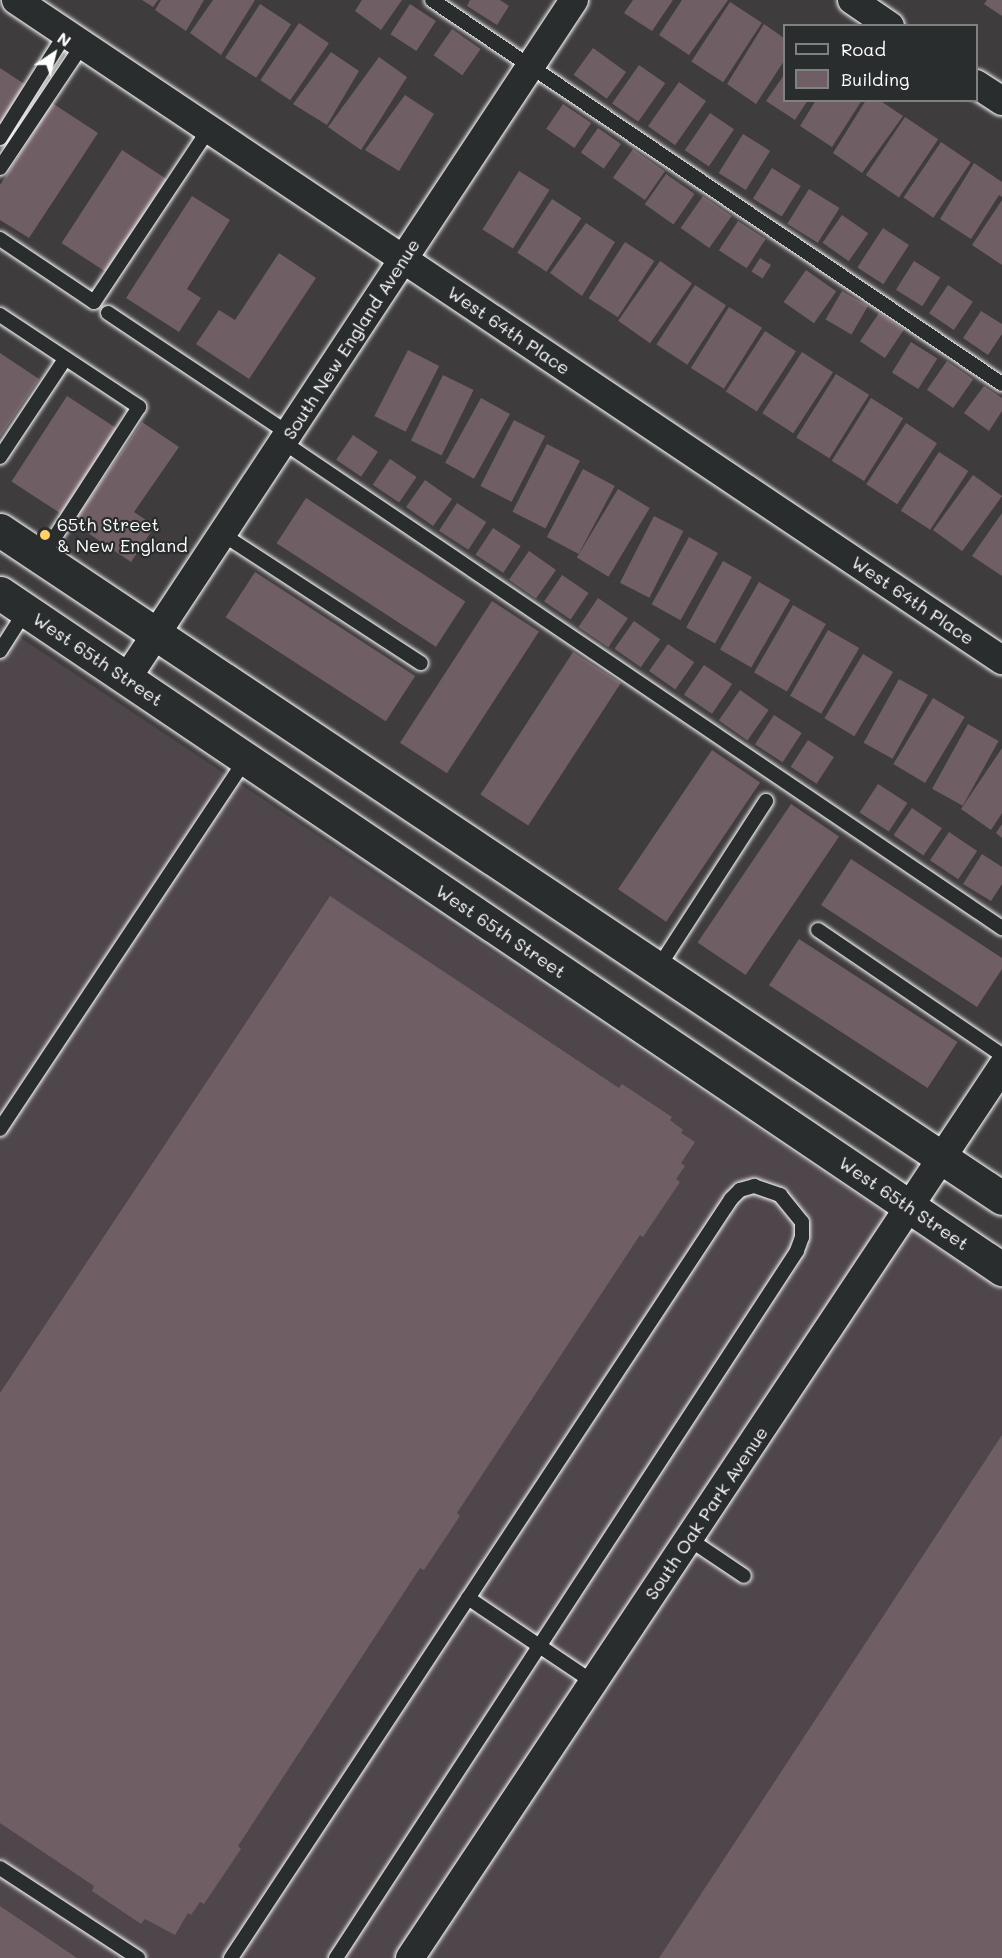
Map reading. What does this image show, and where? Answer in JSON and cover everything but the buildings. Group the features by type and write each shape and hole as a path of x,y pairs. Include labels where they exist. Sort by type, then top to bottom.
{"street":[{"name":"West 64th Place","path":"16,0 1001,657"},
{"name":"South New England Avenue","path":"127,678 574,0"},
{"path":"852,0 887,24"},
{"path":"978,85 1002,101"},
{"path":"0,530 1002,1198"},
{"name":"West 65th Street","path":"13,601 1002,1269"},
{"name":"South Oak Park Avenue","path":"410,1958 1002,1067"}],"lane":[{"path":"432,0 1002,384"},
{"path":"0,138 74,39"},
{"path":"0,168 74,39"},
{"path":"0,239 94,302 209,129"},
{"path":"108,313 1002,928"},
{"path":"0,315 139,407 42,557"},
{"path":"0,457 65,358"},
{"path":"222,534 421,663"},
{"path":"0,651 13,601"},
{"path":"0,1130 247,758"},
{"path":"658,968 766,801"},
{"path":"818,930 1002,1054"},
{"path":"231,1958 730,1199 740,1190 754,1186 780,1195 802,1222 802,1237 797,1251 336,1958"},
{"path":"689,1539 744,1576"},
{"path":"468,1598 593,1682"},
{"path":"0,1868 138,1958"}],"shaded area":[{"path":"0,624 1002,1291 1002,1958 0,1958"}],"place":[{"name":"65th Street & New England","path":"45,535"}]}
